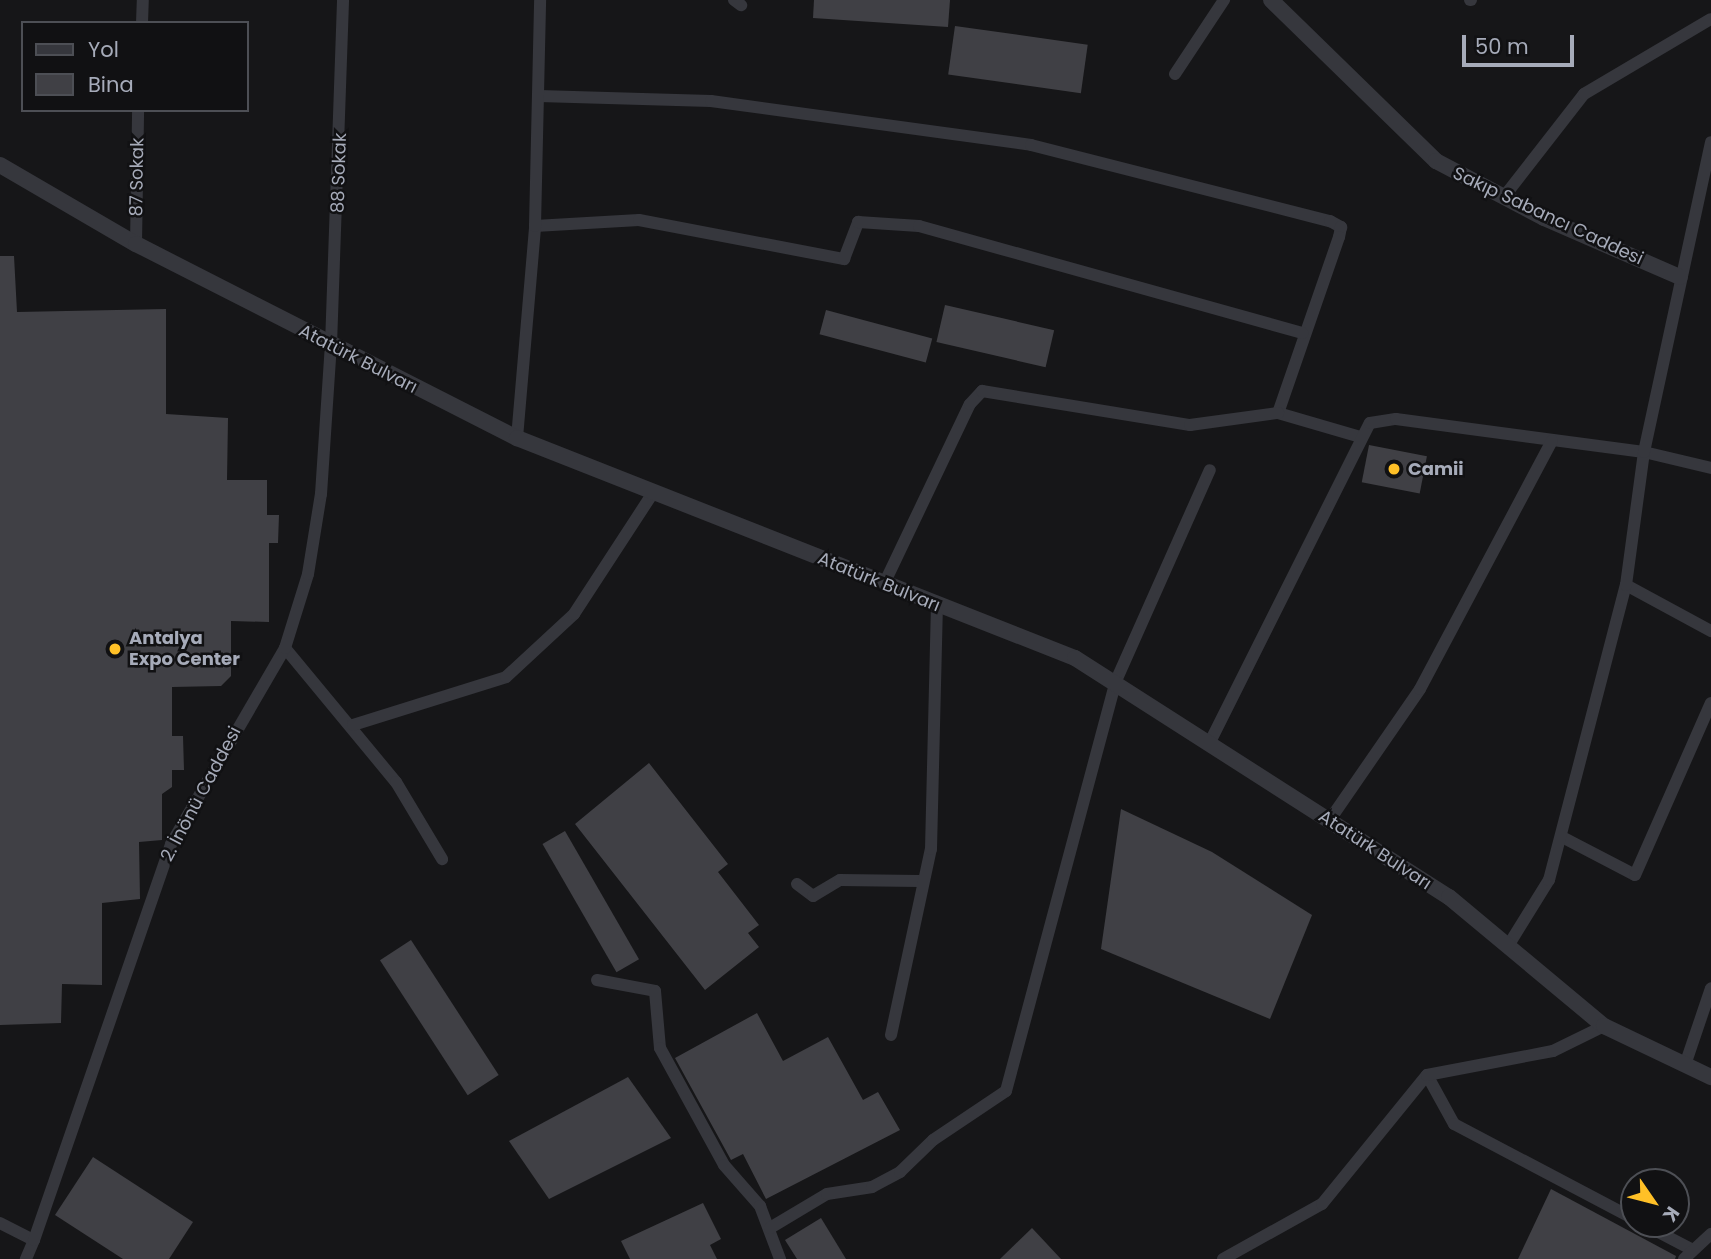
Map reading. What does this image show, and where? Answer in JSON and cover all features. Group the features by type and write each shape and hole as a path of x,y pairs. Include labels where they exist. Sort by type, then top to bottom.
{"street":[{"path":"142,21 144,0"},
{"name":"88 Sokak","path":"331,345 343,0"},
{"path":"517,438 535,226 540,0"},
{"path":"1175,74 1224,0"},
{"name":"Sakıp Sabancı Caddesi","path":"1271,0 1436,160 1503,198 1680,277"},
{"path":"1503,198 1584,94 1711,19"},
{"path":"538,96 711,101 1031,145 1330,221 1341,227 1339,237 1302,333 1278,413"},
{"name":"87 Sokak","path":"136,244 138,112"},
{"path":"1508,946 1549,880 1562,837 1601,663 1626,585 1644,452 1711,142"},
{"name":"Atatürk Bulvarı","path":"0,165 136,244 517,438 651,496 1076,658 1448,897 1604,1026 1711,1077"},
{"path":"535,226 639,220 844,258 858,222 919,226 1302,333"},
{"name":"2. İnönü Caddesi","path":"26,1259 171,844 285,648 308,574 321,494 331,345"},
{"path":"884,584 970,404 982,391 1190,425 1278,413 1360,437"},
{"path":"1209,744 1360,437 1370,423 1396,419 1552,442 1644,452 1711,468"},
{"path":"1329,821 1420,689 1552,442"},
{"path":"770,1228 827,1194 872,1187 900,1172 933,1140 1006,1091 1115,683 1210,470"},
{"path":"353,725 506,677 574,614 651,496"},
{"path":"1626,585 1711,631"},
{"path":"891,1035 919,925 919,881 934,819 931,707 937,605"},
{"path":"285,648 353,725 442,859"},
{"path":"1562,837 1635,874 1711,703"},
{"path":"797,884 813,896 840,880 919,881"},
{"path":"597,980 655,991 660,1048 724,1165 748,1188 770,1228 780,1259"},
{"path":"1685,1065 1711,988"},
{"path":"1223,1259 1322,1204 1427,1075 1553,1051 1604,1026"},
{"path":"1427,1075 1454,1124 1620,1212"},
{"path":"0,1223 34,1240"},
{"path":"1663,1238 1688,1255 1711,1234"}],"building":[{"path":"814,0 950,0 948,27 813,18"},
{"path":"955,26 1088,45 1081,93 948,75"},
{"name":"Antalya Expo Center","path":"0,256 14,256 17,312 166,309 166,414 228,418 227,480 267,480 267,515 279,515 278,543 269,543 269,622 231,621 231,676 221,686 172,687 172,736 183,736 184,770 172,770 172,787 162,794 162,840 139,842 140,899 102,903 102,985 62,984 61,1023 0,1025"},
{"path":"945,305 1054,330 1046,367 936,342"},
{"path":"826,310 932,338 926,363 820,334"},
{"name":"Camii","path":"1369,445 1427,456 1420,494 1362,482"},
{"path":"649,763 728,864 718,872 759,925 748,933 759,947 705,990 575,824"},
{"path":"1121,809 1212,852 1312,915 1270,1019 1101,949"},
{"path":"565,831 639,959 616,972 542,844"},
{"path":"411,940 499,1075 468,1095 380,960"},
{"path":"757,1013 783,1061 828,1037 863,1100 878,1092 900,1130 766,1199 743,1154 731,1160 675,1058"},
{"path":"628,1077 671,1138 549,1199 509,1141"},
{"path":"93,1157 193,1222 169,1259 123,1259 55,1215"},
{"path":"1551,1189 1620,1226 1620,1238 1642,1238 1676,1256 1675,1259 1518,1259"},
{"path":"703,1203 721,1239 710,1245 717,1259 630,1259 621,1241"},
{"path":"821,1218 846,1259 797,1259 785,1240"},
{"path":"1032,1228 1061,1259 1000,1259"}],"place":[{"name":"Camii","path":"1394,469"},
{"name":"Antalya Expo Center","path":"115,649"}]}
